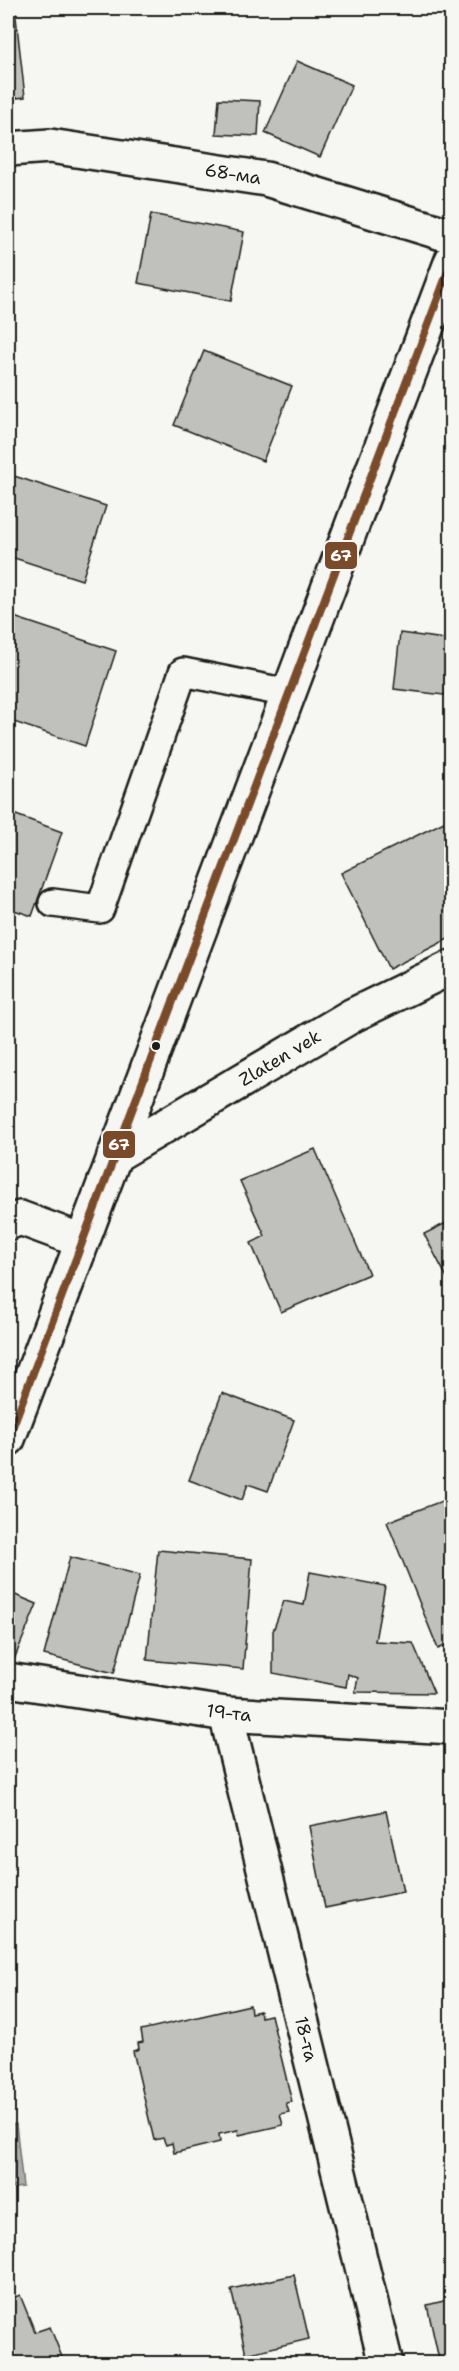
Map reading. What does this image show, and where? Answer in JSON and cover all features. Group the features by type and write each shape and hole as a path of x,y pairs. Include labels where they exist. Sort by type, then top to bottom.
{"street":[{"name":"68-ма","path":"8,149 50,146 266,179 452,236"},
{"path":"8,1439 452,260"},
{"name":"Zlaten vek","path":"114,1156 353,1015 452,967"},
{"path":"8,1223 20,1218 82,1241"},
{"name":"19-та","path":"8,1680 226,1714 452,1727"},
{"name":"18-та","path":"226,1714 386,2364"}],"lane":[{"path":"53,903 100,909 183,672 288,693"}],"shaded area":[{"path":"16,2124 23,2187 8,2189 8,2125"}],"building":[{"path":"8,8 15,8 25,97 8,99"},
{"path":"297,61 352,85 320,157 265,133"},
{"path":"219,99 260,101 258,136 216,134"},
{"path":"151,214 244,232 231,301 138,283"},
{"path":"204,351 292,386 263,461 174,425"},
{"path":"8,474 106,506 82,580 8,556"},
{"path":"8,615 116,651 85,746 8,720"},
{"path":"400,633 452,640 452,696 394,689"},
{"path":"8,812 62,832 32,916 8,908"},
{"path":"452,818 452,937 389,969 341,873"},
{"path":"315,1149 369,1274 281,1312 251,1243 265,1236 240,1181"},
{"path":"452,1220 452,1287 424,1234"},
{"path":"222,1393 294,1420 268,1491 248,1484 242,1500 189,1480"},
{"path":"452,1497 452,1643 438,1649 387,1522"},
{"path":"158,1550 252,1559 243,1669 147,1660"},
{"path":"70,1557 140,1575 114,1673 44,1655"},
{"path":"310,1572 385,1586 375,1641 413,1643 434,1693 355,1692 358,1678 348,1674 346,1687 273,1673 273,1631 284,1601 304,1605"},
{"path":"8,1592 37,1604 13,1662 8,1660"},
{"path":"386,1811 403,1892 325,1908 309,1826"},
{"path":"250,2005 251,2013 260,2011 261,2017 271,2015 292,2102 286,2103 289,2112 280,2114 283,2125 239,2135 238,2130 219,2134 220,2142 174,2153 172,2143 166,2145 163,2138 154,2140 133,2051 139,2049 138,2043 143,2042 141,2030"},
{"path":"294,2275 309,2339 246,2354 231,2289"},
{"path":"20,2295 35,2332 50,2327 64,2362 8,2364 8,2300"},
{"path":"452,2299 452,2364 440,2364 427,2305"}],"transit line":[{"name":"67","path":"8,1439 452,261"}]}
